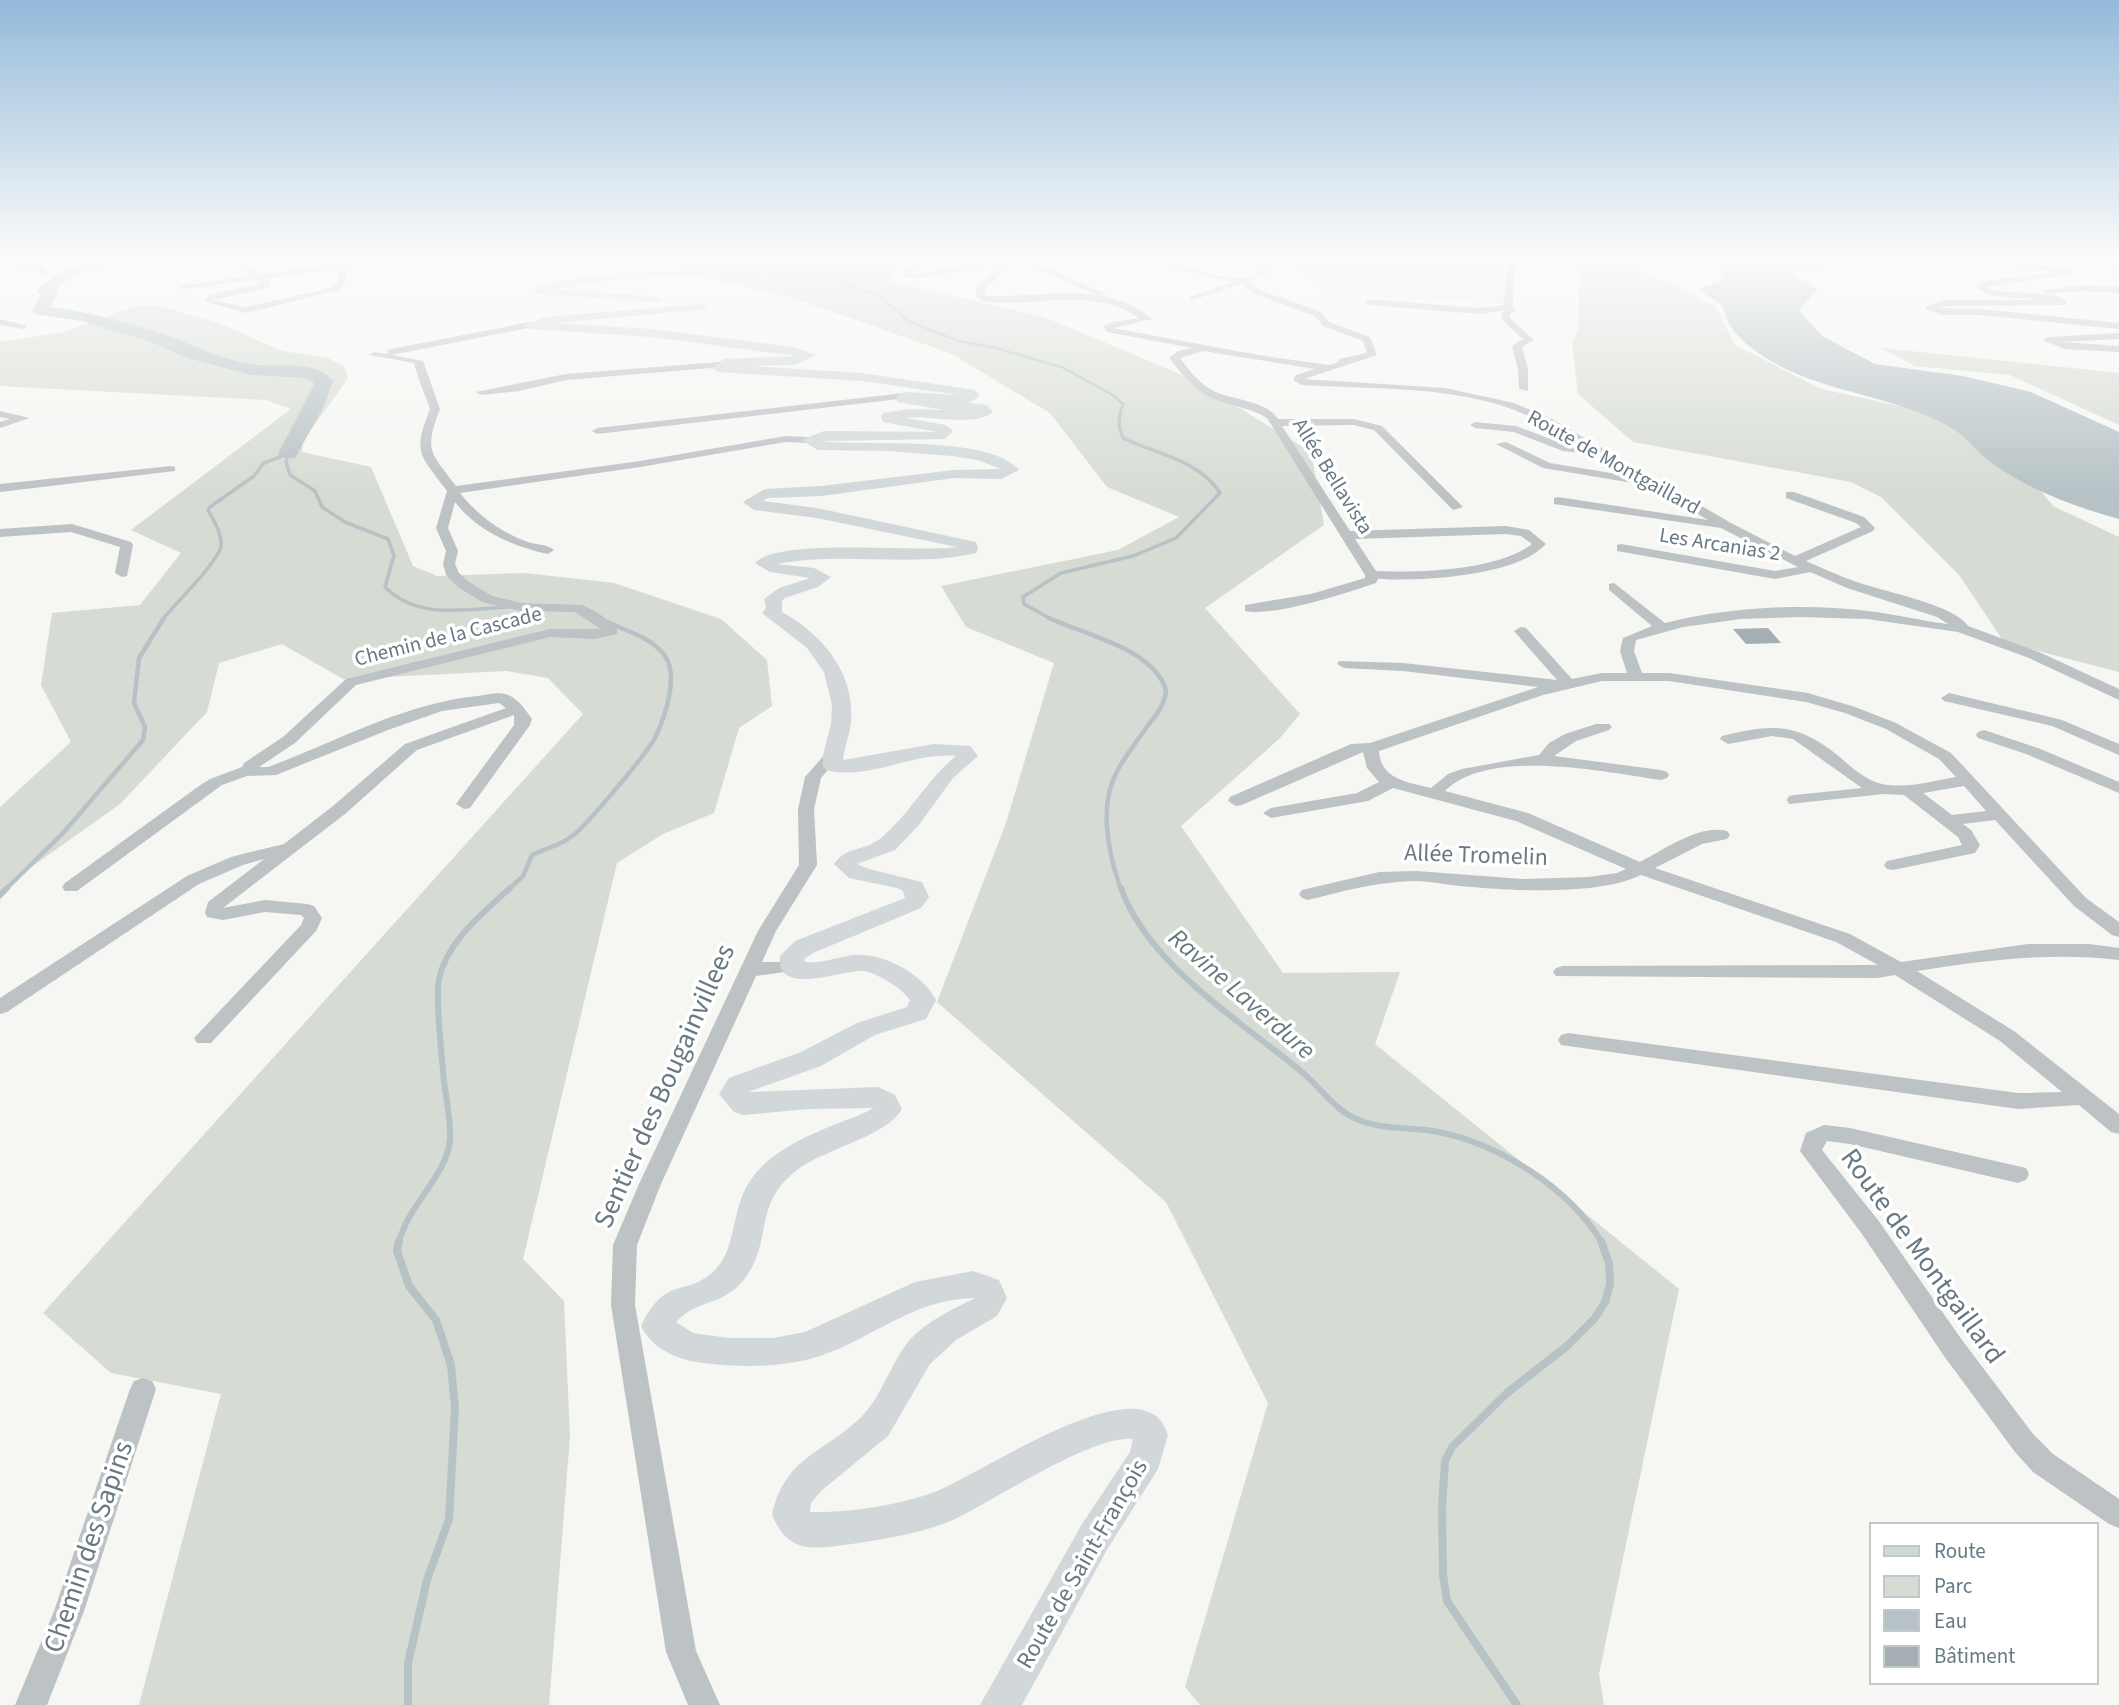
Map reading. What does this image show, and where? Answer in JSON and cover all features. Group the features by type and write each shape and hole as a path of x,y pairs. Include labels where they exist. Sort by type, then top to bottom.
{"main road":[{"path":"679,336 810,355 794,361 735,362 720,365 721,369 862,377 962,391 973,396 966,400 926,395 904,396 904,401 972,406 982,408 986,412 978,415 909,412 888,416 888,419 895,422 941,428 946,431 940,436 824,435 808,440"},
{"path":"657,1326 663,1311 673,1303 722,1283 742,1261 752,1205 776,1172 816,1143 881,1117 888,1109 885,1102 878,1097 809,1099 744,1105 736,1100 733,1094 739,1085 811,1059 866,1028 917,1013 922,1006 923,1000 915,987 869,963 852,963 821,971 802,972 791,966 792,956 804,947 913,903 917,897 914,887 908,883 881,876 858,875 848,871 845,864 850,858 887,845 911,820 946,774 968,756 963,750 946,749 851,767 833,766 832,756 841,726 842,702 835,675 821,649 771,613 775,610 773,599 778,594 796,586 817,582 822,577 814,573 770,567 763,563 774,558 804,556 954,553 971,549 970,545 817,513 754,505 751,502 765,494 821,491 954,474 1000,475 1012,470 1005,464 990,460 926,449 818,446 808,440"},
{"name":"Route de Saint-François","path":"657,1326 672,1339 689,1347 729,1352 773,1352 810,1345 915,1295 973,1284 988,1289 991,1298 986,1307 944,1330 918,1354 876,1425 808,1479 794,1496 790,1515 801,1528 828,1530 879,1523 942,1507 1024,1463 1106,1426 1124,1423 1142,1425 1152,1435 1146,1458 1095,1535 1000,1705"}],"street":[{"path":"475,336 374,355 418,361 435,409 425,434 424,450 465,507 500,534 523,545 548,550"},
{"path":"1138,336 1329,368 1342,365 1342,361 1346,359 1372,355 1367,339 1358,336"},
{"path":"1524,336 1529,340 1517,346 1523,369 1524,389"},
{"path":"2119,336 2048,340 2064,346 2119,349"},
{"name":"Allée Bellavista","path":"1206,349 1181,353 1174,358 1203,390 1223,399 1257,408 1276,422 1372,575"},
{"path":"481,392 566,377 720,365"},
{"name":"Route de Montgaillard","path":"1329,368 1298,380 1476,396 1546,420 1727,526 1795,561 1852,585 1942,614 1958,622 1961,628"},
{"path":"597,430 904,396"},
{"path":"0,414 26,418 0,425"},
{"path":"1276,422 1354,422 1373,426 1457,507"},
{"path":"1475,425 1516,429 1567,449 1600,453"},
{"path":"453,490 640,464 786,439 808,440"},
{"path":"1502,444 1547,466 1650,482"},
{"path":"0,488 171,469"},
{"name":"Chemin de la Cascade","path":"71,887 205,789 223,779 250,770 257,761 289,740 351,682 550,633 595,635 612,631 592,615 577,608 520,607 487,599 453,575 449,564 452,551 442,528 453,490"},
{"path":"1790,495 1860,520 1869,528 1795,561"},
{"path":"1558,501 1727,526"},
{"path":"0,533 72,528 127,545 122,573"},
{"path":"1250,608 1270,606 1357,585 1371,580 1372,575 1416,577 1466,570 1526,553 1540,544 1525,533 1506,530 1349,535"},
{"name":"Les Arcanias 2","path":"1621,548 1775,575 1812,568"},
{"path":"1614,587 1662,628"},
{"path":"1636,676 1627,644 1630,638 1662,628 1740,615 1856,614 1916,621 1940,628 1961,628 2034,655 2119,695"},
{"path":"1521,631 1564,684"},
{"path":"1344,664 1403,667 1564,684"},
{"path":"1236,801 1357,747 1371,748 1564,684 1636,676 1669,677 1750,688 1808,698 1850,710 1891,726 1945,756 2080,902 2119,931"},
{"name":"Chemin de la Cascade","path":"250,770 253,773 270,772 373,729 440,707 502,698 518,709"},
{"path":"1949,698 2057,723 2119,750"},
{"path":"204,1038 309,927 313,918 307,910 265,906 223,914 214,913 214,906 293,846 411,747 518,709 524,719 522,725 464,804"},
{"path":"1545,759 1549,751 1577,735 1604,727"},
{"path":"1728,739 1773,732 1793,734 1809,742 1862,782 1879,788 1901,789 1948,821 1970,840 1969,849 1893,865"},
{"path":"1984,735 2032,751 2119,788"},
{"path":"1371,748 1370,757 1376,771 1391,782 1534,821 1641,869 1843,938 1898,968 2007,1036 2119,1126"},
{"name":"Sentier des Bougainvillees","path":"704,1705 681,1652 623,1305 625,1245 650,1184 767,932 808,865 806,809 813,777 832,756"},
{"path":"1434,794 1444,781 1464,772 1545,759 1661,775"},
{"path":"1795,800 1969,780"},
{"path":"1271,813 1362,797 1391,782"},
{"path":"1948,821 1999,814"},
{"name":"Allée Tromelin","path":"1308,894 1379,877 1417,876 1484,883 1589,883 1621,878 1697,840 1721,835"},
{"path":"0,1007 193,880 236,861 293,846"},
{"path":"1563,972 1877,972 1931,962 2052,951 2119,954"},
{"path":"749,970 791,966"},
{"path":"1568,1040 2018,1101 2085,1097"},
{"name":"Route de Montgaillard","path":"2018,1174 1850,1136 1824,1133 1814,1139 1811,1151 1870,1227 1953,1348 2024,1443 2043,1463 2119,1515"},
{"path":"630,1339 657,1326"},
{"name":"Chemin des Sapins","path":"31,1705 69,1611 143,1389"}],"green space":[{"path":"41,336 247,336 282,351 328,358 345,367 348,378 303,441 302,452 371,467 413,566 437,576 524,573 614,583 721,619 767,660 772,706 739,728 714,813 663,834 617,863 523,1259 564,1301 570,1436 549,1705 139,1705 221,1394 111,1373 43,1313 583,714 548,678 507,671 343,679 282,644 219,663 207,712 120,804 20,875 0,900 0,807 71,742 41,685 52,613 140,605 181,553 131,530 291,409 266,400 0,386 0,342"},
{"path":"900,336 1088,336 1194,380 1311,452 1324,525 1205,608 1300,714 1279,739 1181,826 1283,973 1400,972 1375,1044 1679,1289 1599,1674 1604,1705 1200,1705 1185,1687 1268,1403 1166,1202 937,1002 1006,823 1054,663 966,627 941,586 1118,550 1179,517 1107,487 1050,413 950,353"},
{"path":"1575,336 1730,336 1735,345 1821,389 1988,425 2053,506 2119,537 2119,672 2004,642 1959,575 1881,497 1851,482 1633,442 1578,394 1572,344"},
{"path":"1881,348 2119,373 2119,425 2010,375 1915,366"}],"water":[{"path":"1738,336 1822,336 1875,364 1963,376 2031,392 2119,432 2119,519 2070,503 2022,482 1993,464 1954,430 1925,415 1805,377 1782,367"}],"building":[{"path":"1768,628 1781,643 1746,644 1733,629"}],"waterway":[{"path":"149,336 193,354 252,370 310,373 324,381 315,406 288,454"},
{"name":"Ravine Laverdure","path":"944,336 1064,368 1111,394 1123,404 1120,414"},
{"name":"Ravine Laverdure","path":"1050,619 1024,604 1023,597 1061,573 1133,556 1176,538 1220,493 1211,482 1189,465 1123,438 1119,426 1120,412"},
{"path":"162,620 205,572 221,546 217,527 208,510 210,507 254,476 264,463 288,454 286,462 290,475 315,491 322,507 345,522 388,539 394,555 385,587 398,597 412,604 443,610 508,607"},
{"path":"5,890 63,833 143,740 145,727 134,703 139,658 164,618"},
{"name":"Ravine Laverdure","path":"1050,619 1133,653 1159,676 1166,690 1159,710 1119,768 1108,796 1108,837 1121,890"},
{"path":"508,890 523,876 532,855 567,840 588,820 650,746 663,719 671,686 671,675 665,656 646,639 605,621"},
{"path":"399,1243 403,1230 448,1152 450,1124 438,1015 438,989 443,965 467,929 510,888"},
{"name":"Ravine Laverdure","path":"1121,888 1134,916 1174,967 1225,1012 1302,1072 1343,1111 1369,1123 1438,1132 1461,1138 1508,1158 1531,1171 1571,1204 1601,1242"},
{"path":"0,895 5,890"},
{"path":"399,1241 397,1251 409,1286 436,1320 451,1365 455,1408 449,1519 427,1580 408,1663 408,1705"},
{"name":"Ravine Laverdure","path":"1517,1705 1447,1601 1443,1575 1442,1507 1445,1461 1452,1447 1507,1393 1567,1346 1595,1318 1605,1302 1610,1284 1609,1263 1601,1242"}]}
